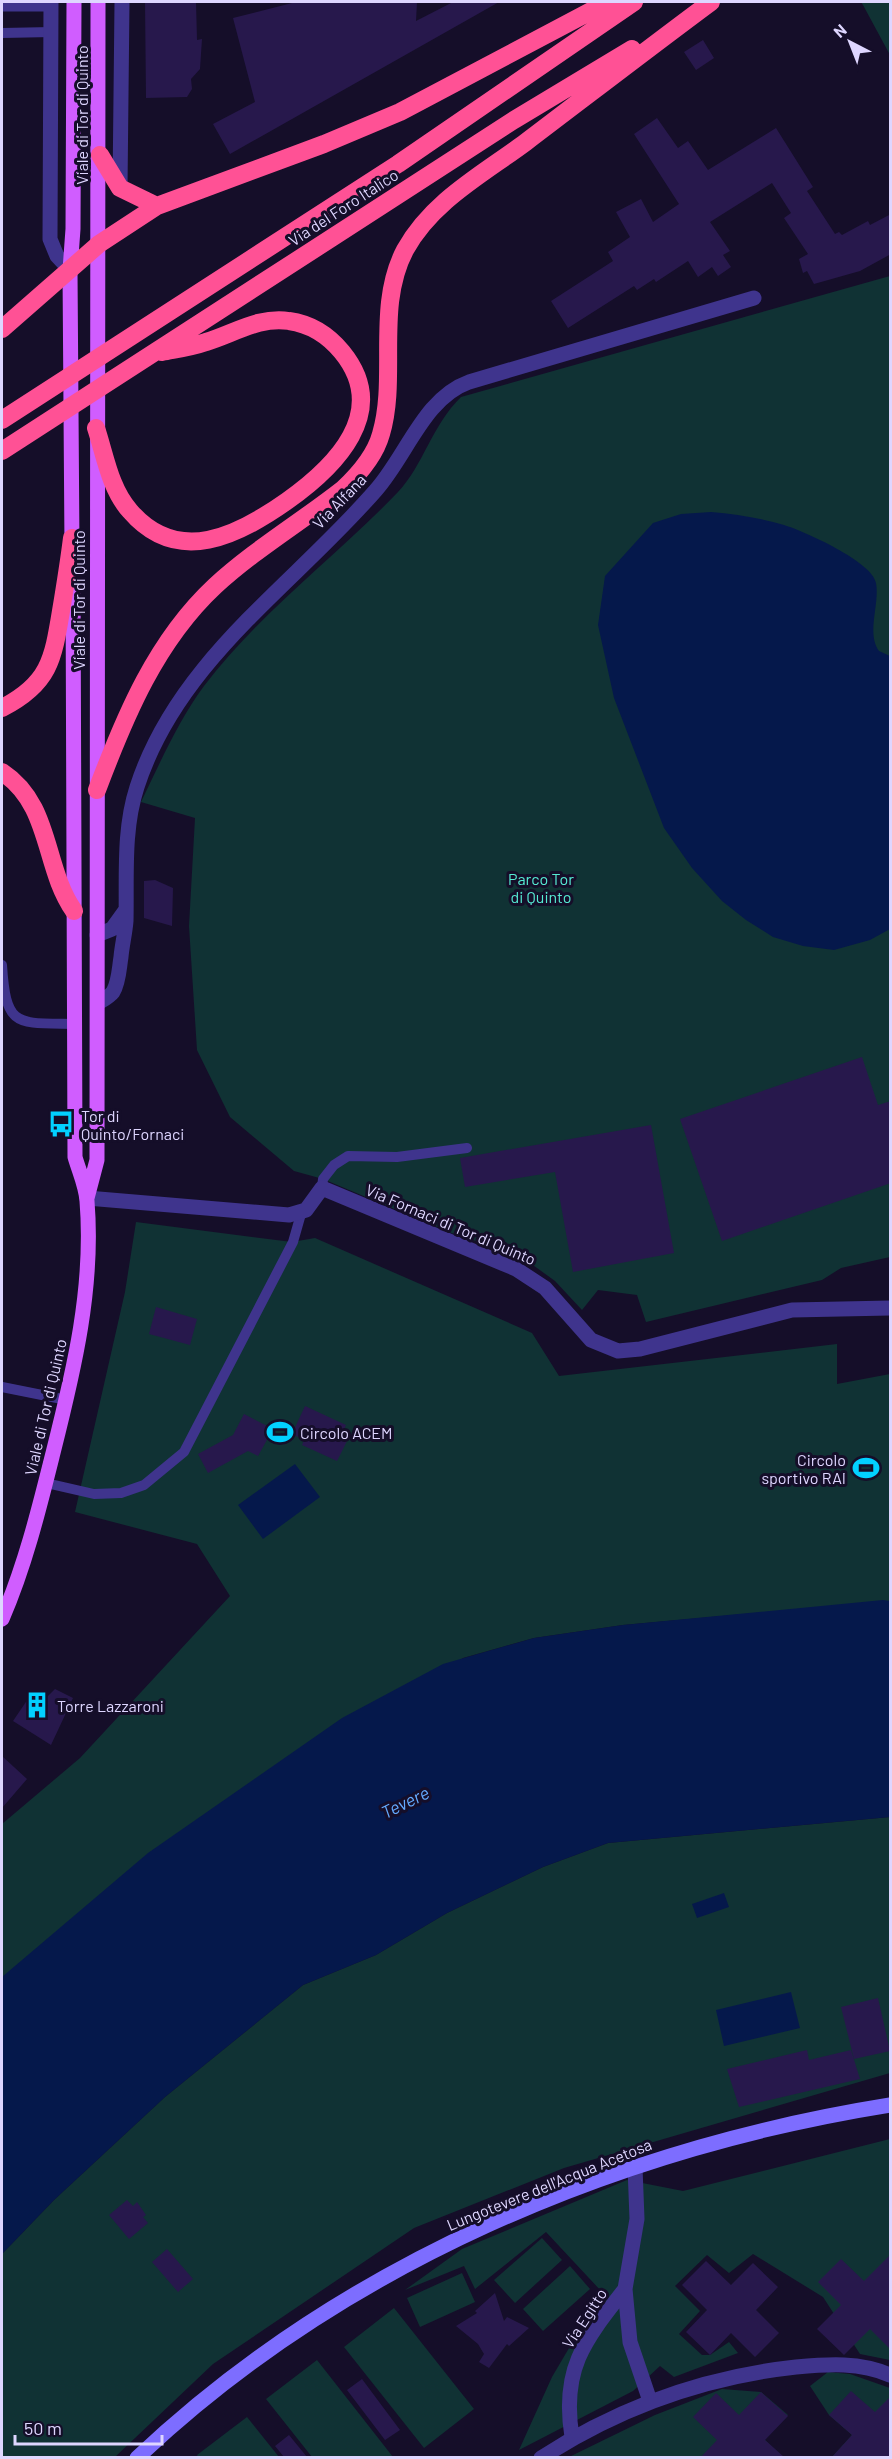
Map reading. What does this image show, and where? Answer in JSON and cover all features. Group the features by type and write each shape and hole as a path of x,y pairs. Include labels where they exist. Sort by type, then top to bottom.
{"highway":[{"path":"2,329 99,244 157,206 324,144 400,112 608,2"},
{"name":"Via del Foro Italico","path":"8,416 398,164 634,2"},
{"path":"97,790 133,701 168,641 189,613 232,572 343,489 357,476 373,452 384,423 389,319 395,281 405,251 419,229 469,181 709,2"},
{"name":"Via del Foro Italico","path":"2,451 514,120 709,2"},
{"path":"100,155 120,188 157,206"},
{"path":"96,428 117,491 131,513 159,533 180,540 197,541 230,536 282,505 334,462 356,427 359,393 349,361 333,342 309,326 273,320 207,342 148,356"},
{"path":"2,708 26,693 37,682 52,659 72,538"},
{"path":"2,772 22,789 40,818 51,849 59,886 74,911"}],"main road":[{"name":"Viale di Tor di Quinto","path":"74,2 73,229 70,270 75,1157 87,1198"},
{"name":"Viale di Tor di Quinto","path":"2,1619 17,1580 46,1483 66,1400 87,1288 87,1198 97,1160 96,428 100,155 98,2"},
{"name":"Lungotevere dell'Acqua Acetosa","path":"137,2457 260,2357 342,2302 439,2248 530,2208 635,2167 741,2136 891,2104"}],"street":[{"path":"120,188 122,2"},
{"name":"Viale di Tor di Quinto","path":"51,3 50,239 57,256 70,270"},
{"path":"2,4 51,3"},
{"path":"100,155 119,114"},
{"name":"Via Alfana","path":"98,1003 112,994 117,982 125,936 130,811 142,772 171,714 206,664 231,636 382,483 437,402 455,388 469,382 754,298"},
{"path":"97,935 112,929 126,911"},
{"path":"87,1198 289,1215 301,1214 310,1206 322,1188"},
{"name":"Via Fornaci di Tor di Quinto","path":"322,1188 535,1279 591,1340 618,1351 640,1349 792,1310 891,1308"},
{"name":"Via Egitto","path":"635,2167 637,2219 625,2289 630,2342 650,2401"},
{"name":"Via Egitto","path":"572,2437 568,2414 571,2377 588,2340 625,2289"},
{"path":"540,2457 572,2437 650,2401 736,2375 789,2368 859,2365 891,2375"}],"lane":[{"path":"2,33 51,32"},
{"path":"2,965 4,1001 9,1010 18,1018 28,1023 74,1024"},
{"path":"322,1188 323,1179 334,1165 348,1156 397,1157 467,1148"},
{"path":"46,1483 94,1494 121,1492 144,1485 184,1452 292,1242 301,1214"},
{"path":"2,1387 66,1400"}],"green space":[{"path":"861,2 890,2 890,55 863,5"},
{"name":"Parco Tor di Quinto","path":"890,276 890,1257 841,1268 822,1280 646,1322 637,1295 598,1290 582,1310 555,1281 519,1255 454,1234 323,1179 294,1171 230,1117 197,1050 189,926 195,818 141,802 162,757 204,686 249,634 407,482 442,420 461,397"},
{"path":"136,1222 292,1242 315,1238 532,1333 559,1376 837,1344 837,1384 890,1374 890,1601 623,1625 534,1638 463,1658 2,1979 2,1824 80,1758 230,1596 197,1544 75,1512 125,1292"},
{"path":"890,1817 890,2073 564,2168 414,2228 213,2364 115,2457 2,2457 2,2254 54,2200 165,2097 303,1985 376,1955 447,1913 543,1867 608,1843"},
{"path":"890,2139 890,2360 860,2354 823,2297 753,2254 729,2273 707,2255 675,2286 700,2311 679,2334 702,2355 710,2355 729,2342 738,2353 674,2377 660,2366 633,2391 519,2450 552,2377 602,2292 546,2232 475,2289 464,2266 405,2290 462,2249 627,2180 683,2191"},
{"path":"542,2238 562,2260 515,2303 494,2280"},
{"path":"570,2266 590,2289 543,2331 523,2309"},
{"path":"462,2273 475,2302 420,2327 407,2298"},
{"path":"394,2308 474,2409 424,2448 344,2347"},
{"path":"317,2360 393,2457 312,2457 266,2399"},
{"path":"828,2372 850,2374 890,2388 890,2457 832,2457 852,2435 829,2415 810,2386"},
{"path":"722,2389 761,2392 788,2415 764,2439 783,2457 567,2458 655,2415"},
{"path":"247,2417 279,2457 198,2457 197,2455"}],"water":[{"path":"711,512 766,520 806,534 851,557 872,575 876,583 873,627 875,644 879,651 890,656 890,929 870,940 834,950 803,946 773,937 722,901 692,868 664,828 614,698 598,625 605,576 653,523 681,514"},
{"path":"295,1464 320,1497 263,1539 238,1505"},
{"name":"Tevere","path":"890,1601 890,1817 608,1843 543,1867 447,1913 376,1955 303,1985 165,2097 54,2200 2,2254 2,1977 148,1853 342,1718 443,1664 534,1638 623,1625"},
{"path":"724,1893 729,1907 697,1918 692,1904"},
{"path":"791,1992 800,2028 724,2046 716,2010"}],"building":[{"path":"145,2 196,2 197,40 202,39 200,69 191,79 192,89 187,97 146,98"},
{"path":"296,2 417,2 416,21 453,2 499,2 230,154 213,124 255,102 233,18"},
{"path":"703,40 714,58 696,70 684,52"},
{"path":"657,118 678,148 688,141 708,170 776,128 813,187 807,191 835,234 839,232 842,235 868,221 870,225 891,214 891,254 860,271 814,284 807,271 803,273 799,259 808,254 784,218 791,213 772,183 710,222 730,251 723,255 731,267 718,276 712,267 698,277 688,261 656,282 654,279 637,290 634,286 568,328 551,301 613,261 608,252 630,237 616,212 641,199 653,222 679,204 634,134"},
{"path":"155,880 173,888 172,926 144,918 144,881"},
{"path":"862,1057 878,1105 891,1101 891,1183 722,1241 680,1119"},
{"path":"651,1125 674,1253 573,1272 555,1172 465,1187 460,1158"},
{"path":"156,1307 197,1319 190,1345 149,1334"},
{"path":"305,1406 346,1425 340,1438 347,1441 337,1461 302,1445 304,1440 292,1434"},
{"path":"244,1414 273,1429 258,1456 248,1451 208,1473 198,1454 233,1435"},
{"path":"55,1689 73,1698 51,1745 13,1721 32,1693 47,1697"},
{"path":"2,1756 27,1779 2,1808"},
{"path":"878,1998 890,2051 854,2059 841,2007"},
{"path":"807,2050 809,2060 851,2050 860,2079 739,2107 727,2069"},
{"path":"127,2200 133,2206 137,2202 146,2215 143,2217 148,2223 129,2239 109,2215"},
{"path":"167,2249 193,2279 178,2292 152,2262"},
{"path":"891,2254 891,2350 870,2329 844,2355 817,2329 841,2305 818,2282 841,2259 864,2281"},
{"path":"706,2261 731,2285 753,2263 778,2287 756,2310 779,2333 755,2357 731,2333 710,2355 686,2332 707,2310 682,2285"},
{"path":"495,2293 504,2321 507,2317 529,2328 509,2346 507,2344 489,2368 479,2362 484,2354 478,2344 456,2326 477,2313 475,2311"},
{"path":"362,2379 400,2430 385,2440 347,2390"},
{"path":"851,2391 875,2412 891,2396 891,2457 832,2457 852,2435 829,2415"},
{"path":"761,2392 788,2416 765,2440 784,2457 701,2457 717,2440 693,2417 716,2393 739,2415"},
{"path":"289,2435 307,2457 284,2457 275,2446"}],"place":[{"name":"Tor di Quinto/Fornaci","path":"61,1124"},
{"name":"Circolo ACEM","path":"280,1432"},
{"name":"Circolo sportivo RAI","path":"866,1468"},
{"name":"Torre Lazzaroni","path":"37,1705"}]}
